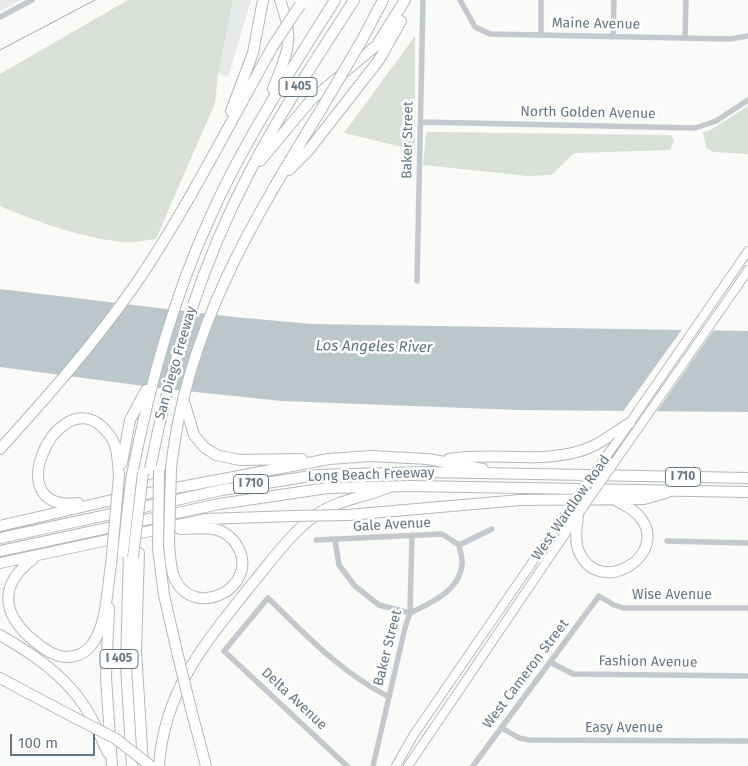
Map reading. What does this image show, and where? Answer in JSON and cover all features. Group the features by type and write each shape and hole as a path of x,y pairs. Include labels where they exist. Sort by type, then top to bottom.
{"highway":[{"path":"224,136 228,117 254,53 263,0"},
{"path":"265,111 290,43 288,26 280,0"},
{"name":"San Diego Freeway","path":"127,766 120,659 140,476 151,423 186,323 219,197 265,111 335,0"},
{"path":"205,250 252,145 342,0"},
{"path":"205,250 230,195 275,114 346,0"},
{"name":"San Diego Freeway","path":"143,766 138,715 131,553 140,476 155,444 151,423 154,376 178,296 290,99 354,0"},
{"path":"151,530 202,528 222,532 235,542 240,552 241,575 232,589 222,595 204,599 190,595 180,587 174,576 169,543 171,468 183,397 206,322 239,249 362,40 382,0"},
{"path":"247,177 311,100 377,45 405,0"},
{"path":"277,182 308,151 379,60 410,0"},
{"path":"0,449 99,334 166,238 273,46 302,3"},
{"path":"40,554 24,564 11,576 5,594 6,607 11,619 48,651 60,656 77,655 93,642 102,619 120,476 130,420 154,376"},
{"path":"183,397 191,428 204,447 216,455 231,460 329,459 371,456 443,460 508,474"},
{"path":"112,500 65,505 48,502 36,493 32,486 30,467 38,450 57,428 69,421 83,419 95,422 110,435 116,446 120,476"},
{"path":"443,460 474,455 564,455 585,450 630,423"},
{"path":"155,444 159,470 158,548 164,595 206,766"},
{"path":"0,526 112,500 329,459"},
{"name":"Long Beach Freeway","path":"0,538 222,490 308,476 385,472 748,478"},
{"path":"159,766 168,714 188,669 204,645 284,544 303,525 321,512 346,501 392,486"},
{"name":"Long Beach Freeway","path":"0,551 257,497 328,488 392,486 748,492"},
{"path":"0,563 151,530 223,517 348,515 520,500 644,500 676,490"},
{"path":"581,510 577,544 586,562 604,572 625,570 636,563 644,552 647,534 640,516 616,500"},
{"path":"131,553 130,689 134,766"},
{"path":"110,565 106,678 111,763"},
{"path":"0,635 47,667 76,694 90,714 111,763"},
{"path":"0,678 116,739 150,766"}],"main road":[{"name":"West Wardlow Road","path":"396,766 413,736 748,251"},
{"name":"West Wardlow Road","path":"408,766 581,510 748,270"}],"street":[{"path":"0,17 32,0"},
{"name":"Baker Street","path":"417,280 423,0"},
{"name":"Maine Avenue","path":"460,0 469,19 482,32 490,34 730,39 748,36"},
{"path":"541,0 541,35"},
{"path":"613,36 614,0"},
{"path":"685,38 686,0"},
{"name":"North Golden Avenue","path":"421,122 695,128 716,121 748,100"},
{"path":"335,540 339,565 355,586 379,605 410,613 440,599 454,584 462,565 459,545 492,529"},
{"name":"Gale Avenue","path":"316,540 442,534 459,545"},
{"name":"Baker Street","path":"373,766 410,613 412,535"},
{"path":"667,540 748,543"},
{"name":"Wise Avenue","path":"599,596 623,608 748,608"},
{"name":"West Cameron Street","path":"473,766 599,596"},
{"name":"Delta Avenue","path":"347,766 224,651 268,598 323,651 360,682 389,697"},
{"name":"Fashion Avenue","path":"550,662 573,674 748,676"},
{"name":"Easy Avenue","path":"502,728 519,738 529,740 748,742"}],"shaded area":[{"path":"0,0 21,0 0,11"},
{"path":"128,0 233,0 218,74 215,103 156,239 129,242 78,234 45,224 0,206 0,74"},
{"path":"233,0 251,0 228,77 218,74"},
{"path":"415,36 415,150 344,133"},
{"path":"748,106 748,154 714,152 706,148 703,132 709,131"},
{"path":"426,133 671,135 674,141 670,150 574,153 552,175 528,176 423,165"}],"water":[{"name":"Los Angeles River","path":"0,289 234,317 312,324 748,331 748,412 518,410 282,401 167,389 0,367"}],"pier":[{"path":"683,328 715,328 655,414 622,413"}],"tram line":[{"path":"0,50 95,0"}]}
